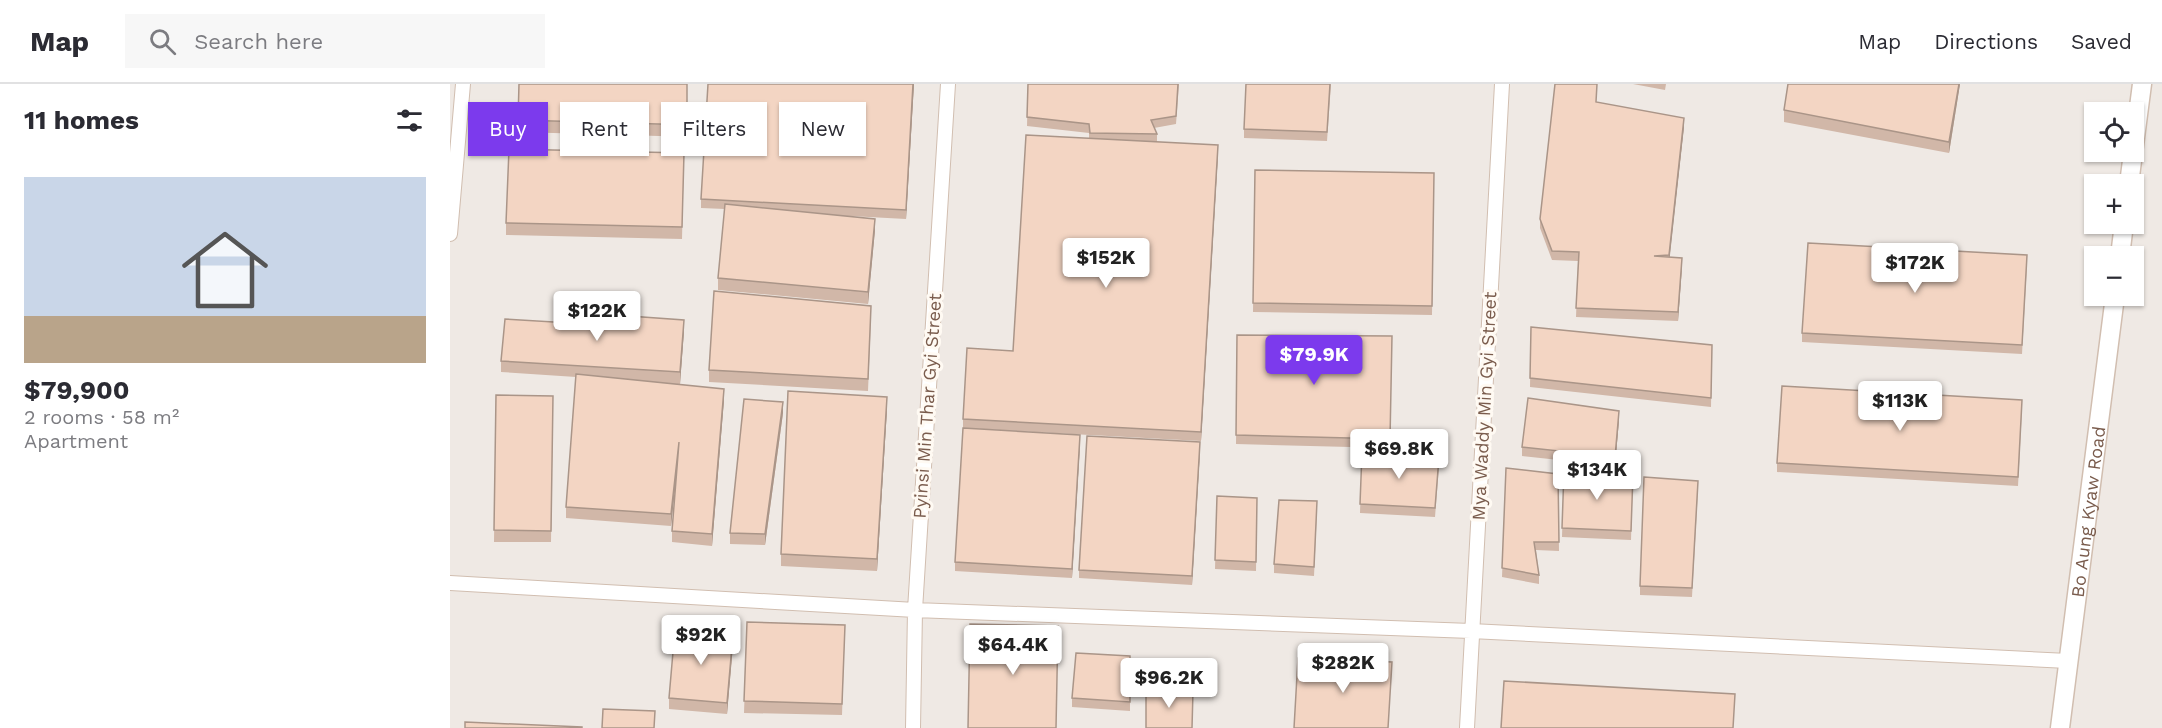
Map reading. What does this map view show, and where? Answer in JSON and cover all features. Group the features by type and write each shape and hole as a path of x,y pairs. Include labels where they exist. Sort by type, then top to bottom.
{"street":[{"path":"450,234 463,84"},
{"name":"Pyinsi Min Thar Gyi Street","path":"913,728 915,610 948,84"},
{"name":"Mya Waddy Min Gyi Street","path":"1467,728 1502,84"},
{"path":"2130,174 2142,84"},
{"name":"Bo Aung Kyaw Road","path":"2060,728 2114,306"},
{"path":"450,583 915,610 1471,631 2068,661"}],"shaded area":[{"path":"450,84 2162,84 2162,728 450,728"}],"building":[{"path":"519,84 687,84 687,102 661,102 661,124 649,124 649,102 560,102 560,121 548,121 548,102 518,102"},
{"path":"708,84 913,84 906,210 701,199 704,156 767,156 767,102 707,102"},
{"path":"1028,84 1178,84 1176,116 1151,120 1157,134 1090,133 1089,124 1027,117"},
{"path":"1246,84 1330,84 1327,132 1244,129"},
{"path":"1555,84 1597,84 1596,102 1684,118 1669,255 1654,256 1682,258 1678,312 1576,308 1579,252 1552,251 1540,219"},
{"path":"1788,84 1959,84 1949,142 1784,110"},
{"path":"1026,135 1218,145 1201,432 963,419 967,348 1013,351"},
{"path":"548,150 560,150 560,156 649,156 649,152 661,152 661,156 684,156 682,227 506,223 509,156 548,156"},
{"path":"1255,170 1434,173 1432,306 1253,303"},
{"path":"725,204 875,219 868,292 718,278"},
{"path":"1808,243 2027,255 2022,345 1802,333"},
{"path":"714,291 871,306 868,379 709,370"},
{"path":"573,312 684,320 680,372 501,361 505,319 570,323"},
{"path":"1531,327 1712,345 1711,398 1530,378"},
{"path":"1237,335 1392,336 1390,439 1236,435"},
{"path":"576,374 724,389 712,534 672,531 679,442 671,514 566,507"},
{"path":"1782,386 2022,400 2018,477 1777,463"},
{"path":"788,391 887,397 877,559 781,554"},
{"path":"496,395 553,396 551,531 494,530"},
{"path":"1528,398 1619,411 1615,457 1522,447"},
{"path":"744,399 783,402 765,534 730,533"},
{"path":"963,428 1080,435 1072,569 955,562"},
{"path":"1087,436 1200,442 1192,576 1079,570"},
{"path":"1362,452 1439,457 1435,508 1360,504"},
{"path":"1506,468 1558,474 1559,542 1534,542 1539,575 1502,568"},
{"path":"1564,470 1633,474 1631,531 1562,528"},
{"path":"1644,477 1698,481 1692,588 1640,586"},
{"path":"1217,496 1257,498 1256,562 1215,560"},
{"path":"1279,500 1317,501 1314,567 1274,564"},
{"path":"747,622 845,625 842,704 744,701"},
{"path":"970,624 1058,626 1056,728 968,728"},
{"path":"675,629 733,634 727,703 669,698"},
{"path":"1076,653 1130,656 1130,702 1072,698"},
{"path":"1298,658 1392,662 1388,728 1294,728"},
{"path":"1504,681 1735,694 1733,728 1501,728"},
{"path":"1146,690 1193,691 1192,728 1146,728"},
{"path":"603,709 655,711 654,728 602,728"},
{"path":"465,722 582,727 582,728 465,728"}]}
